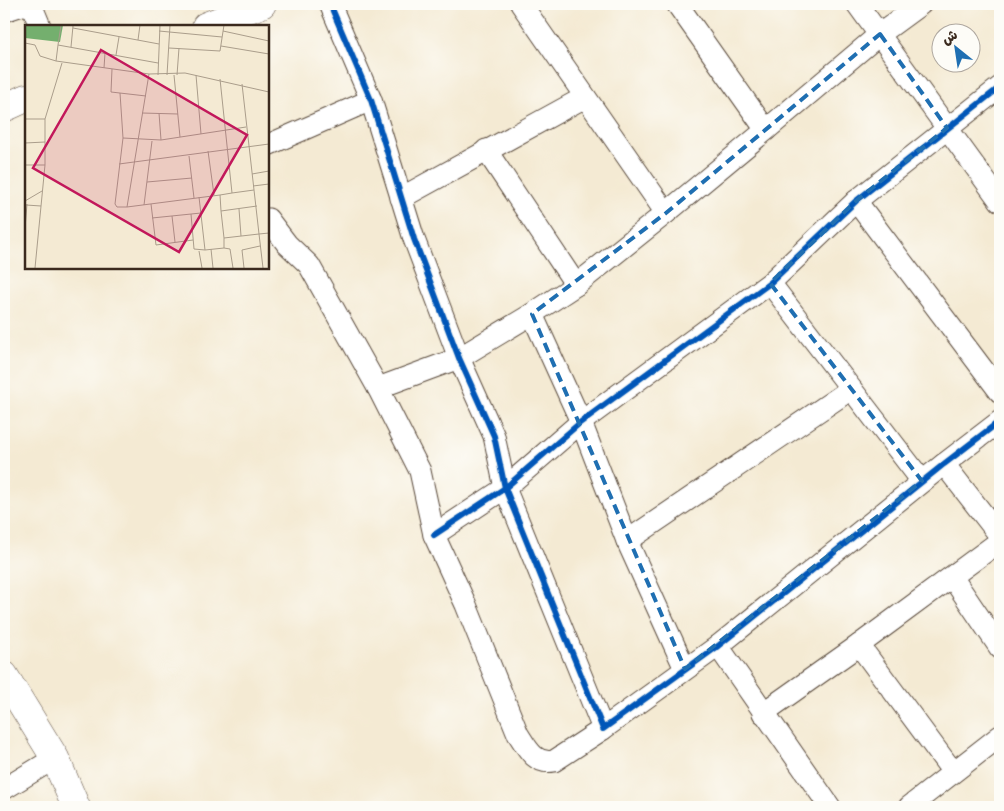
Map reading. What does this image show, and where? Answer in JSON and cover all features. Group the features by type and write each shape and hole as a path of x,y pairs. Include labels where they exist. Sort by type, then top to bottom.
{"street":[{"path":"4,11 25,4"},
{"path":"31,4 40,25"},
{"path":"209,25 262,4"},
{"path":"330,4 370,100 414,238 458,358 494,436 505,488 603,729"},
{"path":"521,4 666,213"},
{"path":"677,4 766,130"},
{"path":"857,4 1000,201"},
{"path":"378,388 458,358 532,314 576,285 666,213 880,34 921,4"},
{"path":"434,534 505,488 581,422 770,283 856,201 1000,87"},
{"path":"401,198 585,96"},
{"path":"4,108 25,98"},
{"path":"269,145 370,100"},
{"path":"486,150 576,285"},
{"path":"856,201 1000,392"},
{"path":"269,220 287,244 309,265 378,388 420,471 434,534 466,605 518,734 528,751 537,760 547,763 554,761 603,729 718,646 922,481 1000,421"},
{"path":"770,283 922,481"},
{"path":"532,314 581,422 627,541 685,669"},
{"path":"627,541 851,389"},
{"path":"944,464 1000,536"},
{"path":"763,713 1000,541"},
{"path":"952,577 1000,648"},
{"path":"859,645 953,772"},
{"path":"718,646 830,807"},
{"path":"4,675 55,758 76,807"},
{"path":"909,807 1000,736"},
{"path":"4,789 55,758"}],"highlighted area":[{"path":"880,34 947,128 856,201 770,283 922,481 685,669 532,314 666,213"}],"cycle path":[{"path":"330,4 371,100 414,239 459,358 494,436 505,488 603,729 718,646 1000,421"},
{"path":"434,535 505,488 581,422 770,283 856,201 1000,87"}]}
